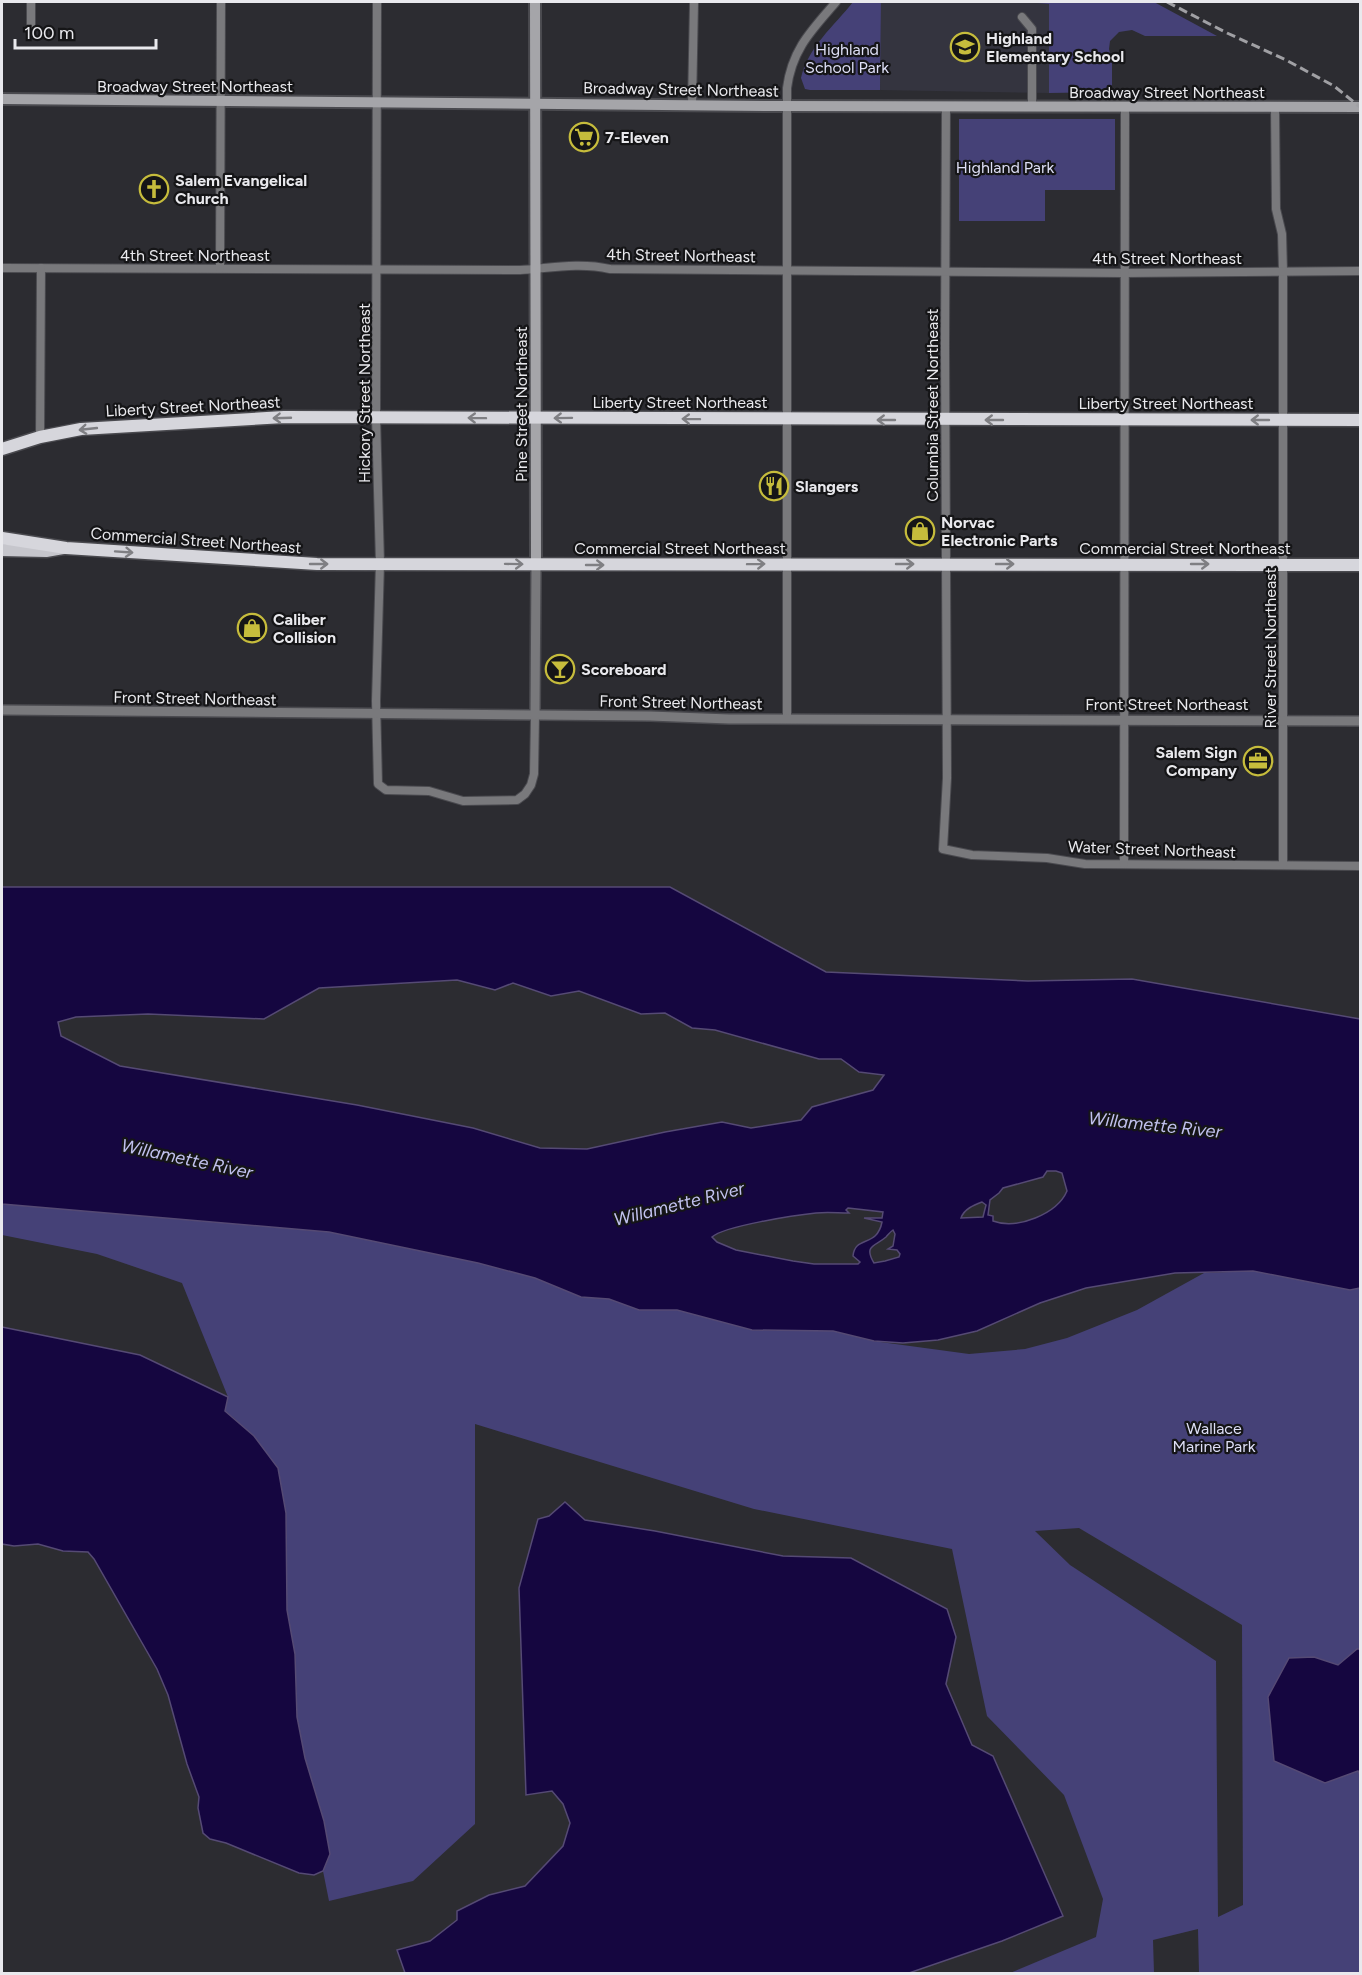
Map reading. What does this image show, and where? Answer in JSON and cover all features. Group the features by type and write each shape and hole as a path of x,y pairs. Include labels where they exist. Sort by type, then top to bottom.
{"highway":[{"name":"Liberty Street Northeast","path":"2,449 40,437 81,429 284,417 1360,420"},
{"path":"2,538 66,548"},
{"name":"Commercial Street Northeast","path":"66,548 317,564 1360,565"}],"main road":[{"name":"Pine Street Northeast","path":"535,2 537,565"},
{"name":"Broadway Street Northeast","path":"2,99 693,105 1360,107"},
{"name":"Commercial Street Northeast","path":"2,550 46,551 66,548"}],"street":[{"path":"31,2 31,27"},
{"path":"220,268 221,2"},
{"name":"Hickory Street Northeast","path":"377,2 376,417 380,563 378,784 386,789 429,791 463,801 517,800"},
{"path":"693,105 694,2"},
{"path":"787,719 788,78 800,45 837,2"},
{"path":"1022,17 1032,29 1032,106"},
{"name":"Columbia Street Northeast","path":"943,849 946,778 946,106"},
{"path":"1124,864 1125,106"},
{"name":"River Street Northeast","path":"1275,107 1276,209 1282,234 1283,271 1283,865"},
{"name":"4th Street Northeast","path":"2,268 535,269 548,266 610,269 1124,273 1360,271"},
{"path":"40,437 41,268"},
{"name":"Pine Street Northeast","path":"517,800 531,785 534,774 537,565"},
{"name":"Front Street Northeast","path":"2,710 787,719 1360,721"},
{"name":"Water Street Northeast","path":"943,849 972,855 1047,858 1085,864 1360,866"}],"shaded area":[{"name":"Highland Elementary School","path":"881,2 1035,2 1049,4 1049,93 880,90"}],"green space":[{"name":"Highland School Park","path":"853,2 881,2 880,90 805,89 801,78 809,56 822,37"},
{"path":"1035,2 1154,2 1217,36 1145,36 1132,30 1119,32 1110,41 1109,49 1112,61 1112,92 1049,93 1049,4"},
{"name":"Highland Park","path":"959,119 1115,119 1115,190 1045,190 1045,221 959,221"},
{"name":"Wallace Marine Park","path":"2,1204 329,1232 478,1263 535,1278 581,1297 609,1299 639,1310 677,1310 752,1330 833,1331 873,1341 969,1354 1025,1349 1067,1338 1137,1310 1204,1273 1253,1271 1350,1290 1360,1288 1360,1973 1199,1973 1198,1929 1153,1940 1154,1973 1010,1973 1096,1937 1103,1899 1064,1795 987,1716 952,1549 754,1509 475,1424 475,1824 413,1881 329,1901 323,1871 330,1854 324,1821 305,1758 297,1717 295,1654 287,1610 286,1513 278,1468 234,1418 224,1411 228,1397 182,1283 97,1254 2,1235","holes":["1079,1528 1242,1625 1243,1905 1218,1917 1216,1661 1070,1565 1035,1531"]}],"water":[{"name":"Willamette River","path":"2,887 670,887 826,972 1028,981 1132,979 1360,1019 1360,1288 1350,1290 1253,1271 1175,1273 1086,1288 1040,1303 977,1331 938,1340 903,1343 874,1341 833,1331 752,1330 677,1310 639,1310 609,1299 581,1297 535,1278 478,1263 329,1232 2,1204","holes":["457,980 495,990 513,983 551,996 579,991 641,1014 665,1013 692,1028 715,1030 819,1059 841,1059 859,1072 884,1075 873,1090 812,1107 801,1120 751,1128 722,1122 587,1149 540,1148 473,1128 357,1105 120,1066 61,1036 58,1022 76,1017 148,1014 264,1019 319,988","1047,1171 1062,1173 1067,1191 1055,1207 1024,1222 1003,1223 993,1221 993,1216 988,1215 990,1200 1003,1188 1043,1177","982,1202 986,1205 983,1217 961,1218 973,1206","848,1208 883,1212 882,1218 864,1218 882,1222 876,1235 858,1245 855,1250 853,1256 860,1262 858,1264 814,1264 793,1261 736,1250 717,1242 712,1237 730,1229 777,1219 816,1213 849,1213 846,1210","893,1230 895,1234 893,1246 888,1249 897,1250 899,1257 874,1263 870,1249"]},
{"path":"2,1327 140,1355 228,1397 225,1411 254,1436 278,1468 286,1513 287,1610 295,1654 297,1717 305,1758 324,1821 330,1854 323,1871 314,1875 299,1873 226,1843 210,1839 203,1833 198,1808 199,1797 187,1764 168,1695 157,1669 94,1559 88,1552 63,1551 38,1544 14,1546 2,1544"},
{"path":"565,1502 585,1520 783,1556 851,1558 947,1609 956,1637 946,1684 972,1745 993,1756 1063,1916 1002,1941 909,1973 405,1973 397,1950 430,1941 457,1920 457,1911 489,1895 525,1886 563,1846 570,1823 563,1804 552,1791 526,1795 519,1588 538,1519 549,1516"},
{"path":"1360,1649 1360,1775 1358,1771 1325,1783 1274,1761 1268,1697 1289,1658 1314,1657 1338,1665"}],"railway":[{"path":"1167,2 1334,86 1360,107"}],"place":[{"name":"Highland Elementary School","path":"965,47"},
{"name":"7-Eleven","path":"584,137"},
{"name":"Salem Evangelical Church","path":"154,189"},
{"name":"Slangers","path":"774,486"},
{"name":"Norvac Electronic Parts","path":"920,531"},
{"name":"Caliber Collision","path":"252,628"},
{"name":"Scoreboard","path":"560,669"},
{"name":"Salem Sign Company","path":"1258,761"}]}
